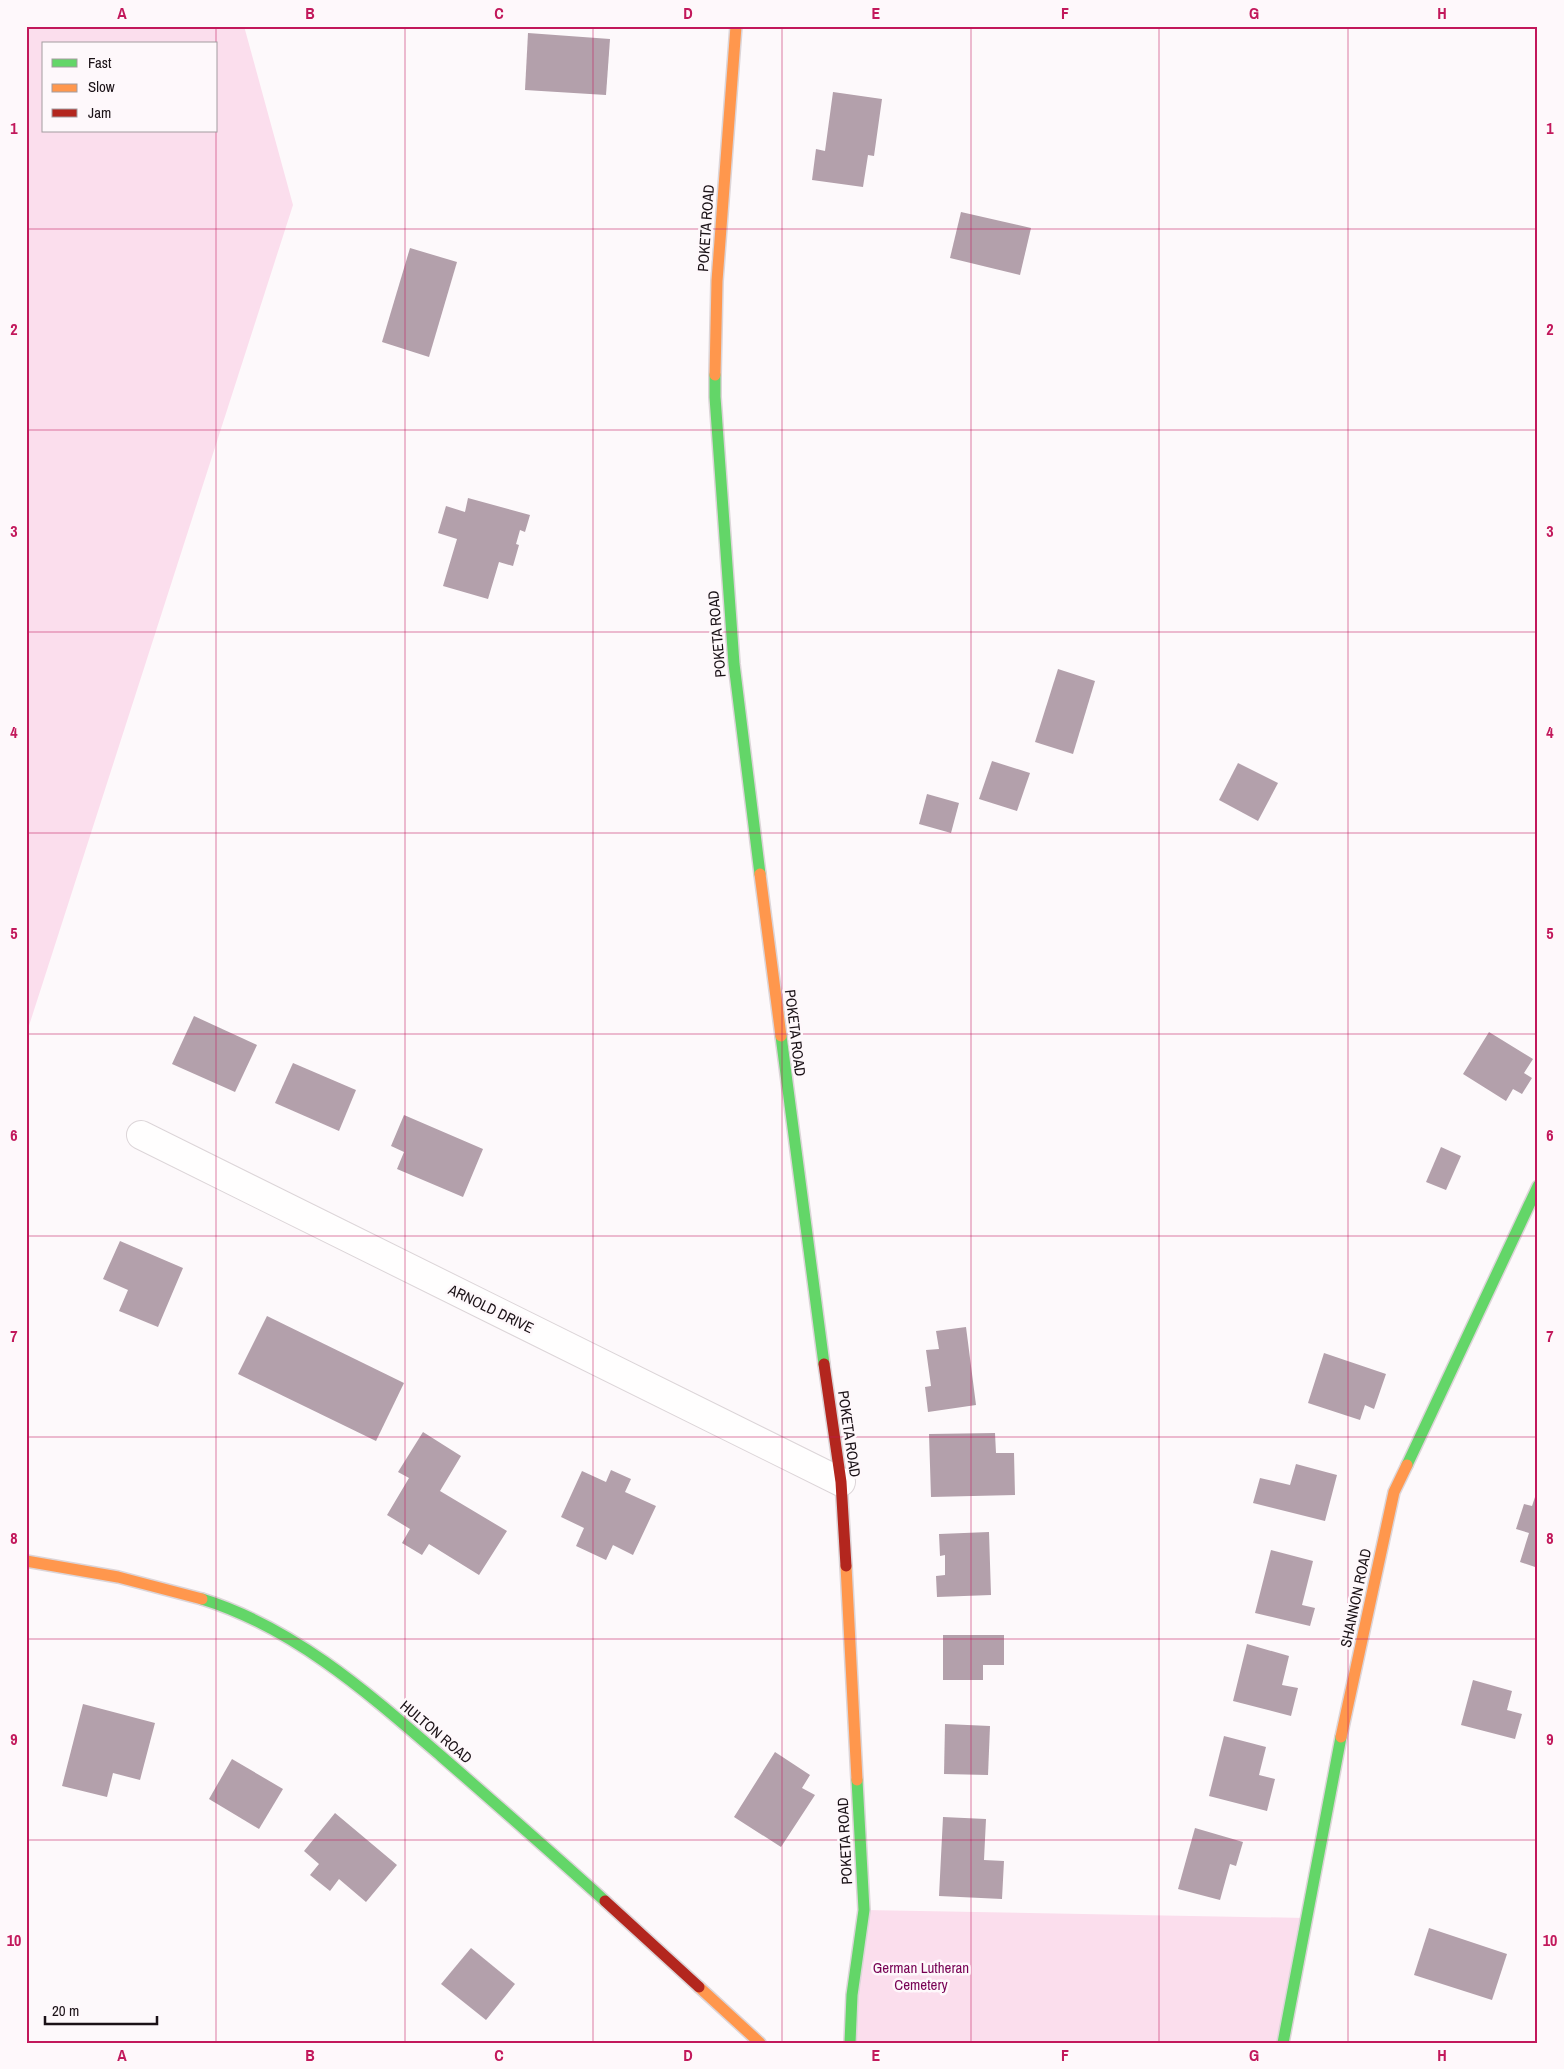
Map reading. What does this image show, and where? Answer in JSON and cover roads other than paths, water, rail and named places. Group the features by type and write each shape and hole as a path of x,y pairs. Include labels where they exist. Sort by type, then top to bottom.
{"street":[{"name":"POKETA ROAD","path":"736,26 717,281 715,396 733,654 807,1245 841,1482 864,1910 852,1995 850,2043"},
{"name":"ARNOLD DRIVE","path":"141,1135 841,1482"},
{"name":"SHANNON ROAD","path":"1283,2043 1327,1802 1394,1492 1538,1186"},
{"name":"HULTON ROAD","path":"26,1561 90,1571 186,1593 265,1625 323,1661 373,1698 522,1825 760,2043"}],"park label":[{"name":"German Lutheran Cemetery","path":"921,1976"}]}
